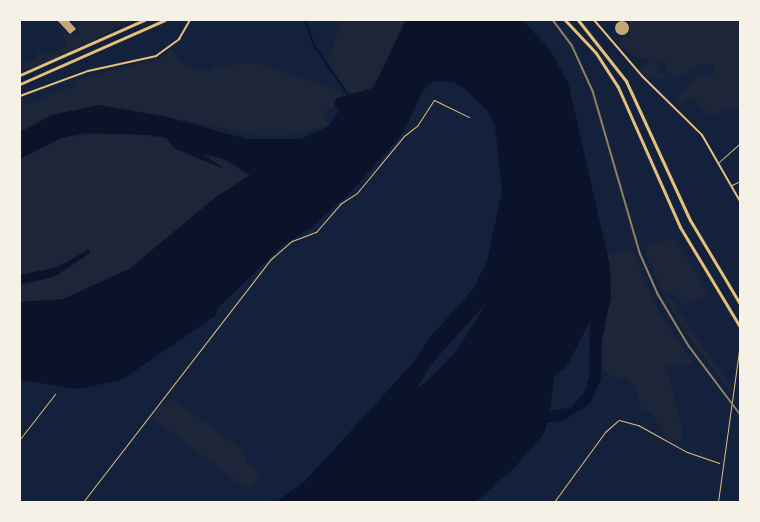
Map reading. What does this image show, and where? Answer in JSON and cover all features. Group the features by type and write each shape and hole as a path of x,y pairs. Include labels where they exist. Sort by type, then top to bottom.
{"highway":[{"path":"20,75 144,20"},
{"path":"20,84 165,20"},
{"path":"565,20 592,48 618,87 680,227 741,327"},
{"path":"578,20 626,81 686,213 741,304"}],"main road":[{"path":"20,96 85,72 159,55 179,39 190,20"},
{"path":"594,20 642,76 693,124 719,162 741,201"}],"street":[{"path":"83,502 271,260 292,242 316,232 340,204 357,193 404,136 417,126 434,100 469,117"},
{"path":"719,162 741,143"},
{"path":"732,185 741,181"},
{"path":"717,502 739,351"},
{"path":"20,439 55,393"}],"path":[{"path":"554,502 605,432 619,420 638,425 687,452 723,464"}],"shaded area":[{"path":"77,20 133,20 52,61 20,71 20,65 37,58 37,52 51,54 67,46 61,29 75,35 79,31 74,22"},
{"path":"343,20 406,20 379,79 367,93 348,93 327,61"},
{"path":"406,20 523,21 548,47 568,82 610,266 611,297 602,340 601,379 590,404 562,421 547,423 544,434 514,468 476,502 276,502 304,482 412,364 431,336 474,288 487,261 502,191 495,127 488,111 466,90 453,82 435,81 424,89 402,134 353,190 310,229 283,245 218,308 216,315 122,380 77,389 20,380 20,302 63,299 129,269 216,197 250,175 225,159 202,154 225,169 174,148 166,138 150,135 84,133 62,138 20,159 20,132 52,115 99,105 167,117 247,139 301,139 329,126 338,112 334,103 337,98 373,88","holes":["487,302 458,349 427,382 416,388 435,360","590,321 589,377 585,391 572,407 550,411 554,377 567,366"]},
{"path":"629,20 740,20 740,108 727,108 711,116 691,97 681,105 674,101 697,76 714,75 713,65 701,64 677,78 666,70 665,62 659,62 657,66 666,79 647,78 640,71 650,59 637,57 618,44 622,38 629,37"},
{"path":"172,50 186,68 214,71 213,66 257,63 341,92 346,100 324,111 328,126 285,136 255,135 147,113 84,110 63,115 20,135 20,99 23,98 26,104 76,86 74,79 156,60"},
{"path":"108,132 166,138 174,148 188,155 222,168 201,153 211,154 250,175 216,197 129,269 63,299 20,302 20,284 35,283 68,260 37,273 20,275 20,159 62,138"},
{"path":"676,239 709,295 685,305 673,293 667,294 733,389 732,395 678,322 646,255 647,244"},
{"path":"631,248 659,312 693,363 666,366 683,432 682,442 668,441 651,413 642,409 634,386 627,378 615,379 603,369 599,343 609,299 606,256"},
{"path":"89,249 90,253 54,277 20,284 20,275 58,267"},
{"path":"171,399 243,450 247,463 260,474 256,481 248,487 241,485 154,419 154,412"}],"building":[{"path":"57,20 68,20 76,29 70,34"},
{"path":"619,21 625,21 629,28 625,35 619,35 615,31 615,25"}],"waterway":[{"path":"305,20 316,48 348,94"}],"railway":[{"path":"553,20 572,45 593,91 640,253 658,294 689,346 740,414"}]}
